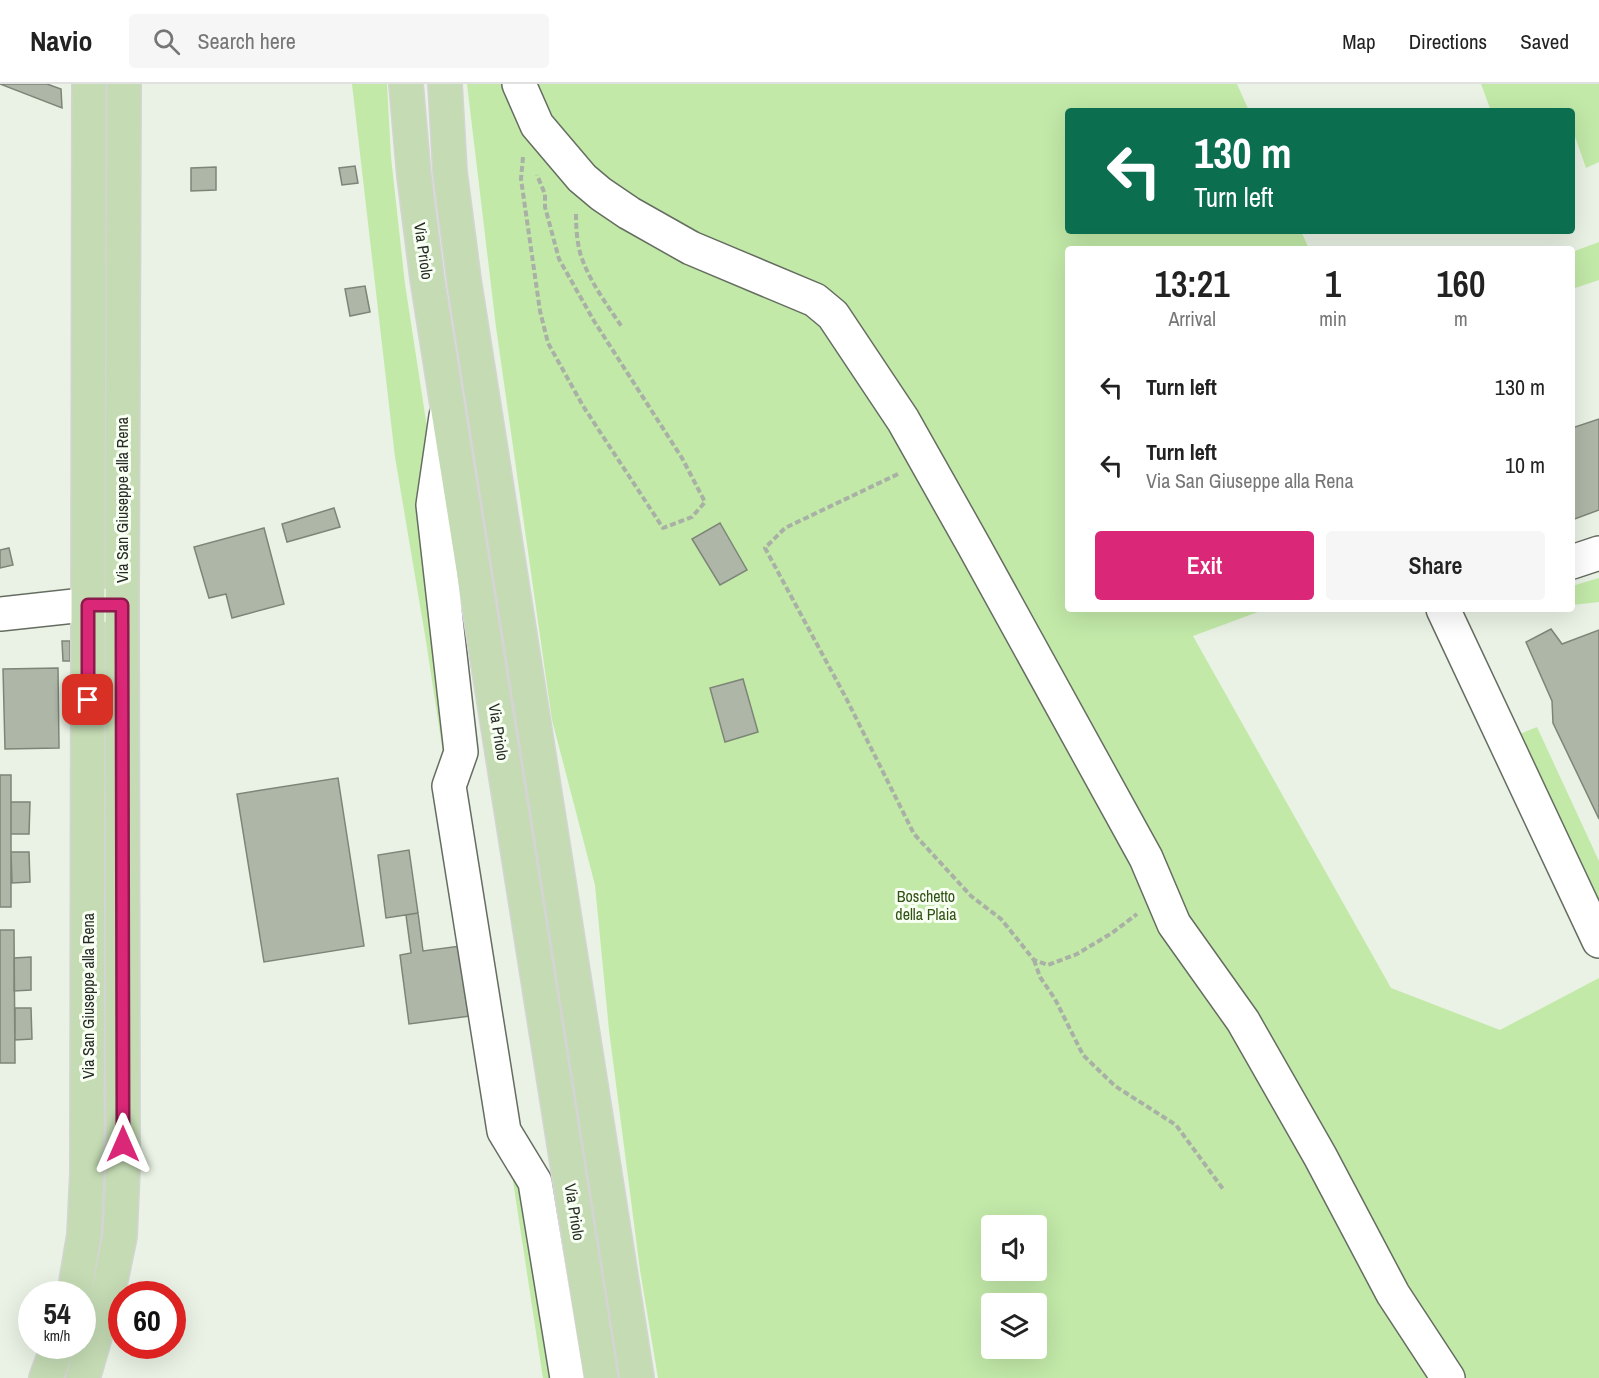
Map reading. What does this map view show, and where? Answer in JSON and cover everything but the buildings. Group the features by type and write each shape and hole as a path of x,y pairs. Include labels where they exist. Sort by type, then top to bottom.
{"main road":[{"name":"Via San Giuseppe alla Rena","path":"76,1281 84,1235 87,1173 89,84"},
{"name":"Via San Giuseppe alla Rena","path":"83,1378 109,1289 120,1236 123,1168 124,84"},
{"name":"Via Priolo","path":"406,84 414,176 427,278 601,1378"},
{"path":"445,84 450,172 464,280 637,1378"},
{"path":"46,1378 53,1359"}],"lane":[{"path":"519,84 537,125 582,178 601,194 629,213 691,248 815,300 833,315 903,420 926,461 1146,858 1174,924 1243,1021 1320,1156 1393,1294 1448,1378"},
{"path":"448,402 433,505 461,752 450,786 504,1131 535,1182 567,1378"},
{"path":"1575,561 1599,553"},
{"path":"0,614 88,605 122,605"},
{"path":"1444,612 1599,941"}],"path":[{"path":"524,147 521,178 540,311 548,343 583,406 663,528 692,517 705,502 682,458 594,321 559,259 545,207 545,194 532,166"},
{"path":"582,178 576,204 577,235 582,257 599,294 622,327"},
{"path":"926,461 785,528 765,548 846,698 914,834 971,896 1000,919 1034,960 1040,977 1055,999 1083,1055 1115,1086 1176,1125 1223,1189"},
{"path":"1034,960 1048,965 1077,954 1112,933 1162,896"}],"green space":[{"path":"352,84 387,84 391,157 405,284 428,434 452,759 444,760 395,457"},
{"name":"Boschetto della Plaia","path":"467,84 1237,84 1248,108 1065,108 1065,234 1302,234 1308,246 1065,246 1065,612 1258,612 1193,636 1391,988 1500,1030 1599,978 1599,1378 658,1378 640,1270 609,1030 595,885 552,720 496,327"},
{"path":"1481,84 1599,84 1599,162 1586,168 1575,137 1575,108 1490,108"},
{"path":"1599,242 1599,280 1575,288 1575,251"},
{"path":"1599,578 1599,602 1575,605 1575,585"},
{"path":"1537,727 1599,861 1599,908 1520,734"},
{"path":"511,1168 525,1189 557,1378 543,1378"}],"route":[{"path":"88,700 88,605 122,605 123,1144"}]}
